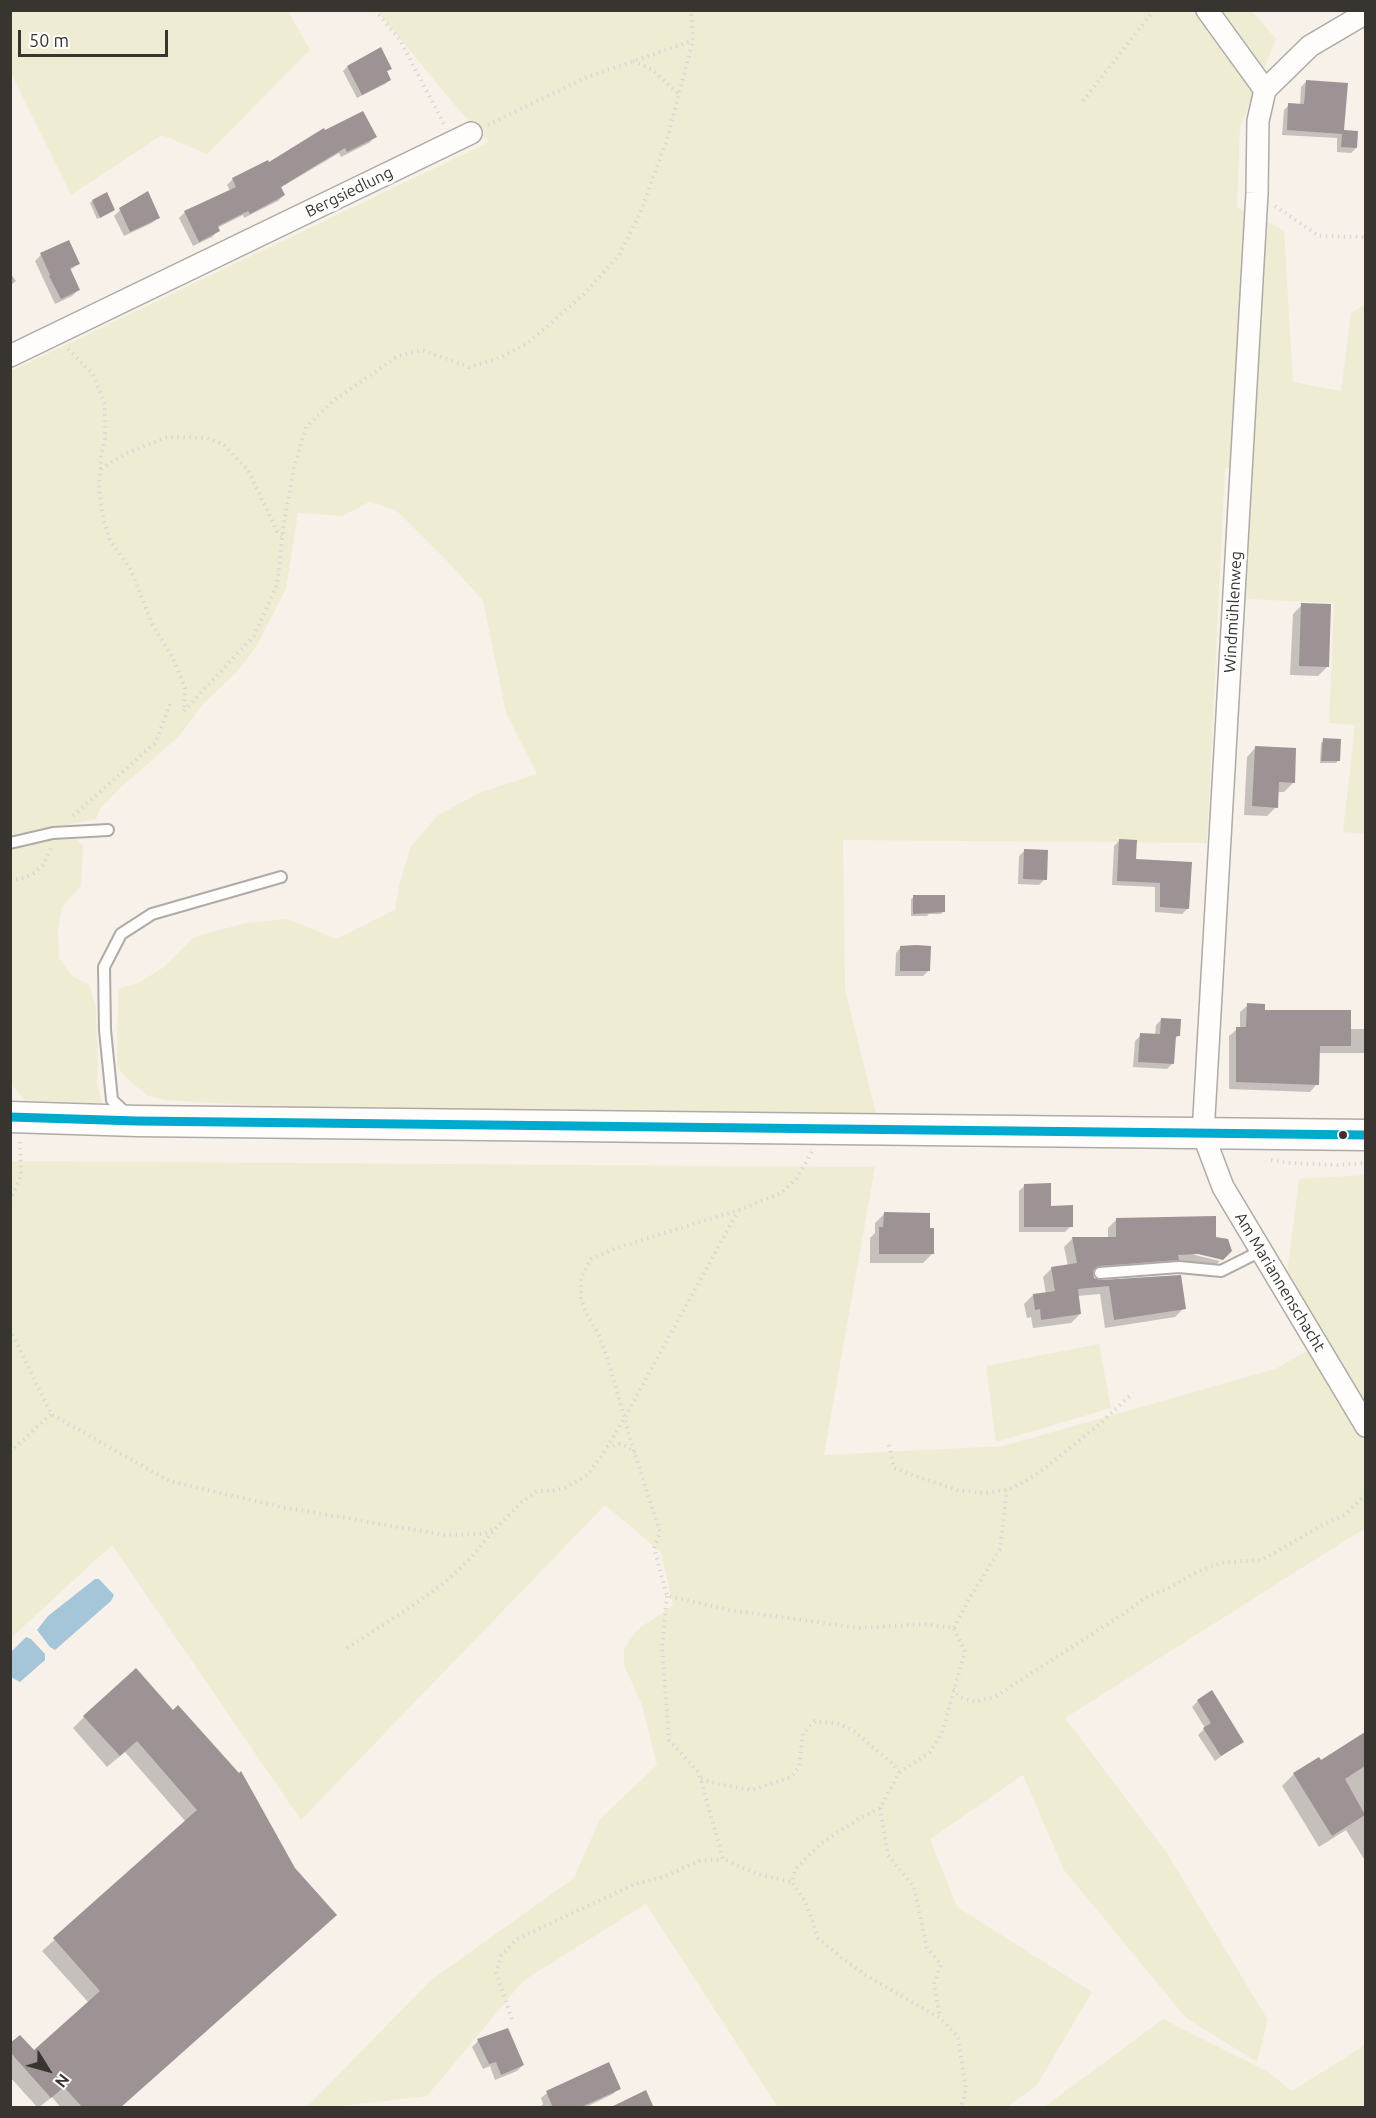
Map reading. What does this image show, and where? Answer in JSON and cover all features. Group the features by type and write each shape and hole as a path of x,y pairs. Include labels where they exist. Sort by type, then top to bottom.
{"main road":[{"path":"12,1112 137,1121 1365,1135"}],"street":[{"path":"1207,10 1265,90 1310,46 1365,14"},
{"name":"Windmühlenweg","path":"1203,1134 1257,194 1258,121 1265,90"},
{"name":"Bergsiedlung","path":"10,356 462,137"},
{"name":"Am Mariannenschacht","path":"1203,1134 1223,1187 1365,1426"}],"lane":[{"path":"10,843 53,833 108,830"},
{"path":"137,1121 121,1110 112,1100 105,1030 104,967 121,934 152,914 281,877"},
{"path":"1100,1273 1179,1267 1221,1271 1261,1251"}],"path":[{"path":"375,10 400,40 462,137 587,77 693,40"},
{"path":"54,334 93,375 105,404 105,439 99,489 103,518 110,540 131,570 153,626 173,658 185,688 184,711 254,636 277,585 282,537 294,468 306,427 333,401 398,356 421,350 469,367 497,359 528,343 584,294 620,255 640,214 668,136 693,40 691,10"},
{"path":"1083,101 1154,10"},
{"path":"633,61 651,69 680,94"},
{"path":"1257,194 1319,236 1365,237"},
{"path":"100,469 127,453 167,437 206,438 223,444 248,470 282,537"},
{"path":"10,880 24,879 43,865 50,853 53,833 156,742 170,704"},
{"path":"10,1201 21,1176 20,1136 12,1112"},
{"path":"723,1859 699,1773 669,1740 662,1647 667,1596 654,1548 660,1532 609,1363 598,1333 581,1299 581,1278 591,1258 739,1210 781,1193 796,1179 814,1148 816,1130"},
{"path":"1269,1160 1328,1165 1365,1163"},
{"path":"347,1648 445,1582 468,1561 522,1502 537,1491 565,1488 587,1475 607,1448 625,1417 739,1210"},
{"path":"10,1329 51,1414 168,1481 280,1507 445,1535 484,1534 497,1527"},
{"path":"889,1445 894,1468 909,1474 957,1490 984,1493 1007,1490 1044,1468 1096,1427 1133,1393"},
{"path":"10,1452 51,1414"},
{"path":"607,1448 620,1444 636,1454"},
{"path":"954,1628 1000,1549 1007,1490"},
{"path":"953,1689 960,1697 976,1702 996,1696 1145,1598 1197,1572 1221,1563 1262,1560 1346,1514 1365,1494"},
{"path":"667,1596 730,1610 860,1628 923,1624 954,1628"},
{"path":"792,1882 795,1870 820,1844 880,1808 899,1773 930,1752 941,1734 965,1652 954,1628"},
{"path":"700,1778 717,1784 752,1790 791,1777 799,1767 803,1733 815,1721 840,1724 855,1732 894,1765 899,1773"},
{"path":"880,1808 888,1855 914,1887 927,1948 941,1964 934,1984 940,2018"},
{"path":"512,2019 496,1972 501,1956 517,1939 635,1884 663,1877 699,1861 723,1859 758,1874 792,1882 806,1903 818,1938 867,1976 940,2018 958,2037 966,2089 961,2108"}],"green space":[{"path":"11,10 288,11 310,50 207,154 162,135 71,195 11,73"},
{"path":"1251,10 1276,39 1240,127 1237,207 1284,230 1293,382 1341,391 1351,313 1365,304 1365,834 1343,832 1355,725 1329,723 1334,603 1246,599 1251,470 1225,468 1207,843 843,840 845,989 878,1121 300,1108 165,1100 148,1096 131,1082 117,1067 118,989 140,982 164,967 194,937 246,923 288,919 337,939 395,910 399,885 411,846 437,816 479,793 537,774 506,713 483,601 396,510 369,502 343,516 298,513 286,589 256,647 235,674 205,702 178,737 117,791 100,809 96,819 11,836 11,371 489,142 459,110 377,11"},
{"path":"77,839 83,846 81,886 62,907 58,931 59,958 73,977 89,984 96,1008 97,1084 102,1103 25,1101 11,1084 11,849 45,841"},
{"path":"11,1161 875,1167 824,1455 1003,1446 1275,1369 1309,1350 1365,1441 1365,1528 1065,1718 1165,1850 1268,2020 1257,2062 1186,2018 1064,1870 1023,1775 930,1839 957,1907 1092,1992 1037,2085 1007,2107 778,2107 646,1904 523,1981 427,2096 333,2107 307,2107 431,1980 574,1878 600,1819 657,1765 642,1705 624,1665 624,1649 637,1630 673,1605 661,1552 605,1505 301,1820 112,1545 11,1638"},
{"path":"1365,1175 1365,1408 1287,1273 1299,1179"},
{"path":"1099,1344 1111,1408 996,1442 986,1366"},
{"path":"1163,2019 1267,2071 1292,2091 1365,2045 1365,2107 1044,2107"}],"water":[{"path":"95,1579 99,1579 114,1595 111,1601 55,1650 50,1647 37,1630 48,1616"},
{"path":"26,1637 31,1639 45,1654 45,1660 20,1682 11,1677 11,1652"}],"building":[{"path":"381,47 392,69 387,71 391,80 362,95 347,66"},
{"path":"1306,80 1348,83 1344,130 1358,131 1357,148 1341,147 1342,134 1287,130 1288,103 1304,104"},
{"path":"363,111 377,137 347,152 345,148 281,187 285,195 250,214 248,211 218,226 220,231 199,242 184,211 236,187 232,178 268,160 269,162 324,128 325,130"},
{"path":"148,191 160,218 130,232 119,208"},
{"path":"107,192 115,210 100,218 92,200"},
{"path":"69,240 80,264 70,268 80,290 61,299 40,253"},
{"path":"1301,603 1331,604 1329,667 1299,666"},
{"path":"1323,738 1341,739 1340,761 1321,761"},
{"path":"1255,746 1296,748 1295,783 1279,782 1278,808 1252,806"},
{"path":"1119,839 1137,840 1136,859 1192,862 1189,909 1160,907 1160,883 1117,881"},
{"path":"1024,849 1048,850 1047,880 1023,879"},
{"path":"913,895 945,895 945,912 913,914"},
{"path":"900,946 931,946 930,971 900,971"},
{"path":"1247,1003 1265,1004 1265,1010 1351,1010 1351,1046 1320,1046 1319,1085 1236,1082 1236,1027 1246,1027"},
{"path":"1161,1018 1181,1019 1180,1036 1176,1036 1174,1064 1138,1062 1140,1033 1160,1034"},
{"path":"1051,1183 1051,1206 1073,1205 1073,1227 1024,1227 1024,1184"},
{"path":"884,1212 930,1213 930,1228 934,1228 934,1254 879,1254 879,1227 883,1227"},
{"path":"1216,1216 1216,1237 1228,1239 1232,1251 1223,1260 1198,1254 1178,1255 1179,1260 1099,1266 1093,1270 1094,1278 1101,1280 1181,1275 1186,1309 1114,1320 1109,1286 1078,1289 1081,1314 1041,1320 1040,1309 1035,1310 1033,1294 1055,1291 1051,1267 1077,1263 1072,1237 1116,1237 1116,1218"},
{"path":"136,1668 173,1710 178,1705 239,1773 241,1771 295,1868 337,1915 120,2108 83,2108 64,2087 51,2098 10,2052 10,2043 20,2035 34,2050 100,1991 53,1938 197,1810 137,1741 120,1756 83,1716"},
{"path":"1212,1690 1244,1742 1221,1756 1203,1728 1211,1723 1197,1700"},
{"path":"1365,1732 1365,1766 1345,1779 1365,1815 1332,1836 1293,1773 1319,1757 1321,1760"},
{"path":"508,2028 524,2065 501,2075 496,2062 489,2064 477,2039"},
{"path":"609,2062 621,2089 579,2108 553,2108 546,2091"},
{"path":"646,2090 654,2108 609,2108"}],"transit line":[{"path":"10,1117 137,1121 1366,1135"}]}
